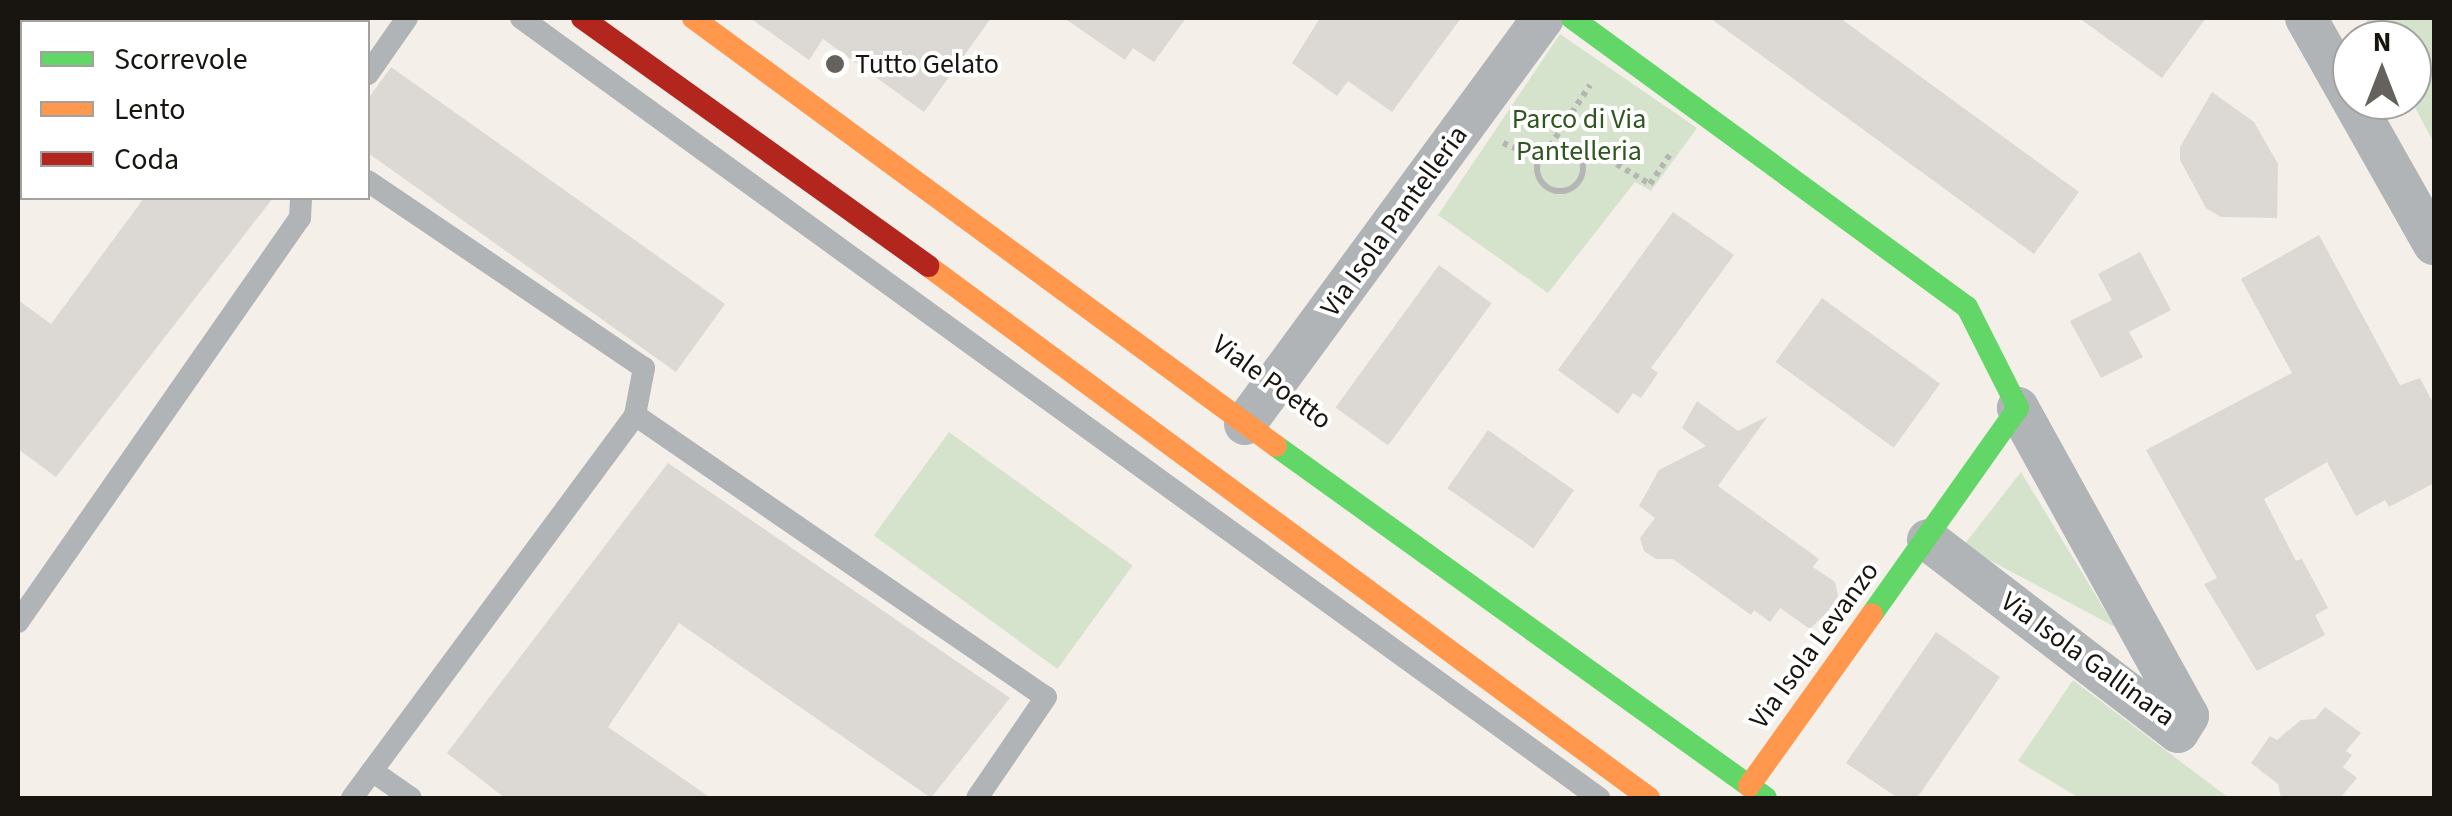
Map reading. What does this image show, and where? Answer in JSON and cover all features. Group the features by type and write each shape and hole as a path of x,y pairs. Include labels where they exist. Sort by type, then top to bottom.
{"main road":[{"path":"582,18 982,305 1649,798"},
{"name":"Via Isola Gallinara","path":"1572,18 1967,307 2018,408"},
{"name":"Viale Poetto","path":"709,20 1251,416"},
{"path":"1928,540 2018,408"},
{"name":"Via Isola Levanzo","path":"1757,786 1928,540"}],"street":[{"name":"Via Isola Pantelleria","path":"1251,416 1543,18"},
{"path":"2304,21 2434,244"},
{"name":"Via Isola Gallinara","path":"1928,540 2178,732 2188,716 2018,408"}],"lane":[{"path":"370,71 407,18"},
{"path":"521,18 1599,798"},
{"path":"352,798 635,415 644,368 370,182"},
{"path":"18,622 300,218 301,200"},
{"path":"635,415 1046,697 978,798"},
{"name":"Viale Poetto","path":"1251,416 1757,786 1790,798"},
{"path":"372,771 411,798"}],"path":[{"path":"1571,147 1581,158 1582,173 1574,186 1560,191 1545,186 1537,173 1538,158 1615,49"},
{"path":"1549,146 1591,149 1650,184 1699,110"}],"green space":[{"path":"2434,18 2434,143 2422,120 2432,120 2432,20 2366,20"},
{"name":"Parco di Via Pantelleria","path":"1560,34 1697,128 1651,191 1635,182 1548,293 1438,215"},
{"path":"949,432 1133,565 1057,669 874,536"},
{"path":"2021,472 2115,627 1963,546"},
{"path":"2073,680 2229,798 2079,798 2018,761"}],"building":[{"path":"750,18 991,18 924,112 823,39 809,60"},
{"path":"1064,18 1186,18 1154,62 1133,48 1125,60"},
{"path":"1320,18 1461,18 1392,112 1348,81 1337,96 1292,63"},
{"path":"1710,18 1840,18 2079,192 2034,254"},
{"path":"2079,18 2206,18 2162,78"},
{"path":"391,67 725,304 676,372 370,154 370,96"},
{"path":"2212,92 2254,122 2278,164 2277,218 2221,217 2206,208 2180,160 2180,147"},
{"path":"143,200 271,200 56,477 18,449 18,300 51,324"},
{"path":"1673,212 1734,255 1651,368 1658,373 1641,398 1633,393 1618,414 1558,370"},
{"path":"2319,235 2400,385 2420,378 2434,405 2434,483 2389,507 2385,500 2356,516 2327,462 2264,499 2296,561 2302,559 2328,608 2315,615 2325,635 2257,671 2204,584 2217,578 2146,450 2292,373 2241,279"},
{"path":"2140,252 2171,310 2129,332 2143,357 2101,378 2070,321 2112,300 2098,274"},
{"path":"1439,265 1492,303 1388,446 1336,407"},
{"path":"1822,298 1940,384 1894,448 1776,362"},
{"path":"1697,401 1738,431 1768,416 1718,486 1819,559 1813,567 1835,582 1839,600 1810,629 1780,608 1770,622 1754,610 1751,615 1673,559 1656,559 1644,551 1640,538 1655,518 1639,506 1659,470 1706,446 1682,428"},
{"path":"1488,430 1574,490 1533,548 1447,488"},
{"path":"668,463 1010,698 931,798 679,623 608,727 711,798 505,798 447,753"},
{"path":"1936,632 2000,677 1917,798 1898,798 1846,763"},
{"path":"2325,707 2361,733 2346,751 2352,755 2343,767 2357,778 2340,798 2281,798 2278,784 2251,763 2270,736 2277,740 2301,720 2315,719"}],"traffic: fast":[{"path":"1572,18 1967,307 2018,408 1872,614"},
{"path":"1276,446 1766,798"}],"traffic: slow":[{"path":"693,18 1276,446"},
{"path":"928,266 1649,798"},
{"path":"1749,786 1872,614"}],"traffic: jam":[{"path":"582,18 928,266"}],"place":[{"name":"Tutto Gelato","path":"835,64"}]}
